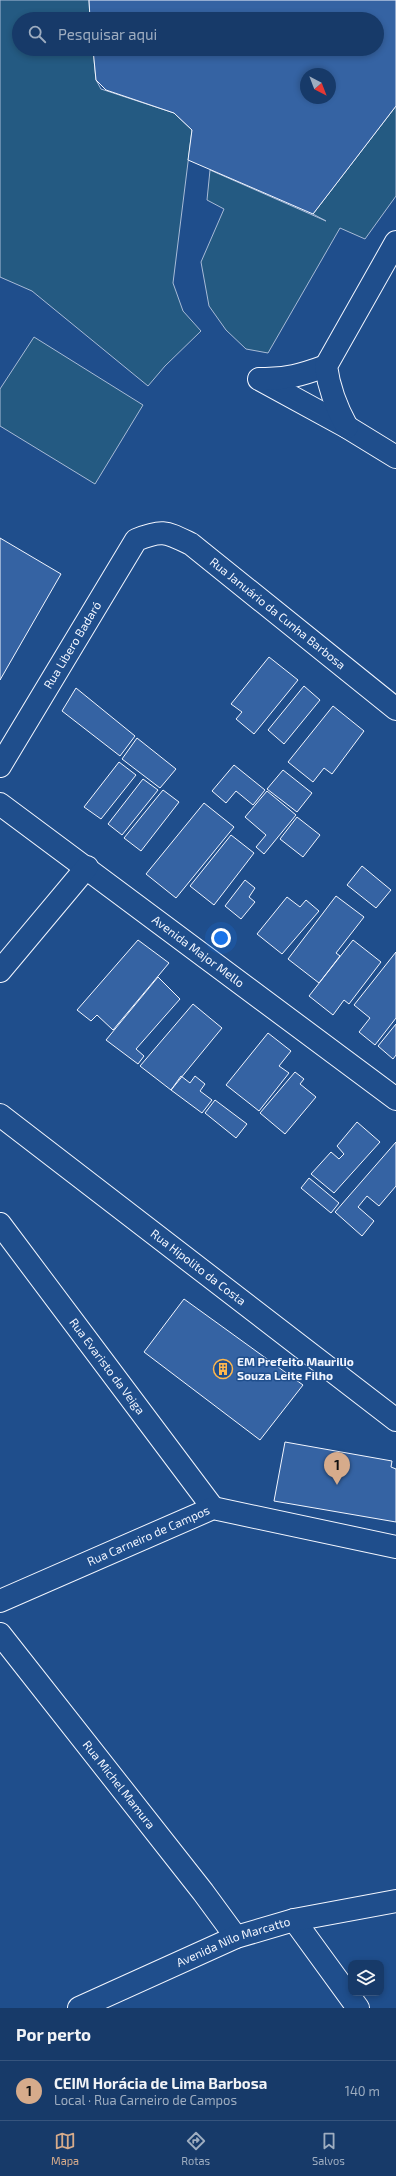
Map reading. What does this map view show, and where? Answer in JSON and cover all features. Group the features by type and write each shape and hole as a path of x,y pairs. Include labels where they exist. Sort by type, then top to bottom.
{"street":[{"path":"347,427 335,405 328,384 326,366 396,242"},
{"path":"326,366 300,376 281,380 259,379 347,427 396,457"},
{"name":"Rua Januário da Cunha Barbosa","path":"153,534 167,533 191,544 396,709"},
{"name":"Rua Libero Badaró","path":"0,766 136,540 153,534"},
{"name":"Avenida Major Mello","path":"0,804 87,867 396,1099"},
{"path":"0,971 87,867"},
{"name":"Rua Hipolito da Costa","path":"0,1115 396,1420"},
{"name":"Rua Evaristo da Veiga","path":"0,1224 213,1508"},
{"name":"Rua Carneiro de Campos","path":"0,1601 213,1508 396,1547"},
{"name":"Rua Michel Mamura","path":"0,1634 198,1886 236,1937"},
{"name":"Avenida Nilo Marcatto","path":"79,2008 236,1937 294,1920 396,1901"},
{"path":"294,1920 358,2008"}],"shaded area":[{"path":"0,0 89,0 90,12 12,12 12,56 94,56 96,80 101,89 174,113 192,130 173,283 183,311 201,331 165,366 148,386 32,291 0,277"},
{"path":"396,106 396,196 365,239 340,228 268,353 246,349 226,330 209,306 201,262 224,209 207,200 210,170 326,221 313,214"},
{"path":"34,337 143,405 95,484 0,426 0,389"}],"building":[{"path":"89,0 396,0 396,106 313,214 188,160 192,130 174,113 106,90 96,80 94,56 384,56 384,12 90,12"},
{"path":"0,538 61,574 0,680"},
{"path":"269,657 298,680 254,734 236,719 242,712 231,704"},
{"path":"304,686 320,700 284,744 268,730"},
{"path":"76,688 135,736 120,756 62,711"},
{"path":"333,706 364,731 332,774 324,768 313,782 288,762"},
{"path":"137,738 176,769 160,788 122,759"},
{"path":"119,762 136,775 101,819 84,807"},
{"path":"234,765 265,790 253,805 236,791 226,803 212,791"},
{"path":"283,770 312,793 297,812 267,789"},
{"path":"143,779 158,790 122,835 108,824"},
{"path":"163,790 179,802 141,851 124,838"},
{"path":"267,791 296,815 264,854 256,847 266,835 245,817"},
{"path":"204,803 234,827 176,898 146,874"},
{"path":"297,817 320,835 303,857 280,839"},
{"path":"231,835 254,853 214,905 190,886"},
{"path":"362,866 391,890 376,908 347,885"},
{"path":"245,880 255,888 249,897 255,902 241,919 225,906"},
{"path":"336,896 364,917 336,953 340,956 319,983 288,959"},
{"path":"287,897 300,907 306,900 319,911 282,954 257,934"},
{"path":"138,940 169,963 113,1030 97,1015 91,1021 77,1010"},
{"path":"353,940 381,962 349,1004 344,1000 333,1015 309,996"},
{"path":"396,952 396,1018 375,1045 359,1032 370,1018 354,1005"},
{"path":"158,977 180,999 136,1049 144,1056 138,1064 106,1040"},
{"path":"193,1004 222,1028 171,1090 140,1066"},
{"path":"396,1024 396,1055 393,1059 378,1046"},
{"path":"268,1033 291,1051 279,1066 289,1073 259,1111 226,1085"},
{"path":"295,1072 304,1079 300,1084 316,1097 285,1134 260,1113"},
{"path":"181,1076 190,1083 195,1076 205,1084 200,1091 212,1100 202,1113 171,1090"},
{"path":"215,1100 247,1124 236,1138 205,1113"},
{"path":"357,1122 380,1142 334,1193 311,1174 331,1152 339,1159 344,1154 337,1146"},
{"path":"396,1142 396,1186 379,1206 367,1196 358,1207 374,1221 362,1236 335,1212"},
{"path":"309,1178 339,1203 331,1213 301,1188"},
{"name":"EM Prefeito Maurilio Souza Leite Filho","path":"184,1299 303,1385 260,1440 144,1352"},
{"path":"285,1442 392,1461 391,1467 396,1469 396,1522 274,1501"}],"place":[{"name":"EM Prefeito Maurilio Souza Leite Filho","path":"223,1369"},
{"name":"CEIM Horácia de Lima Barbosa","path":"337,1485"}]}
